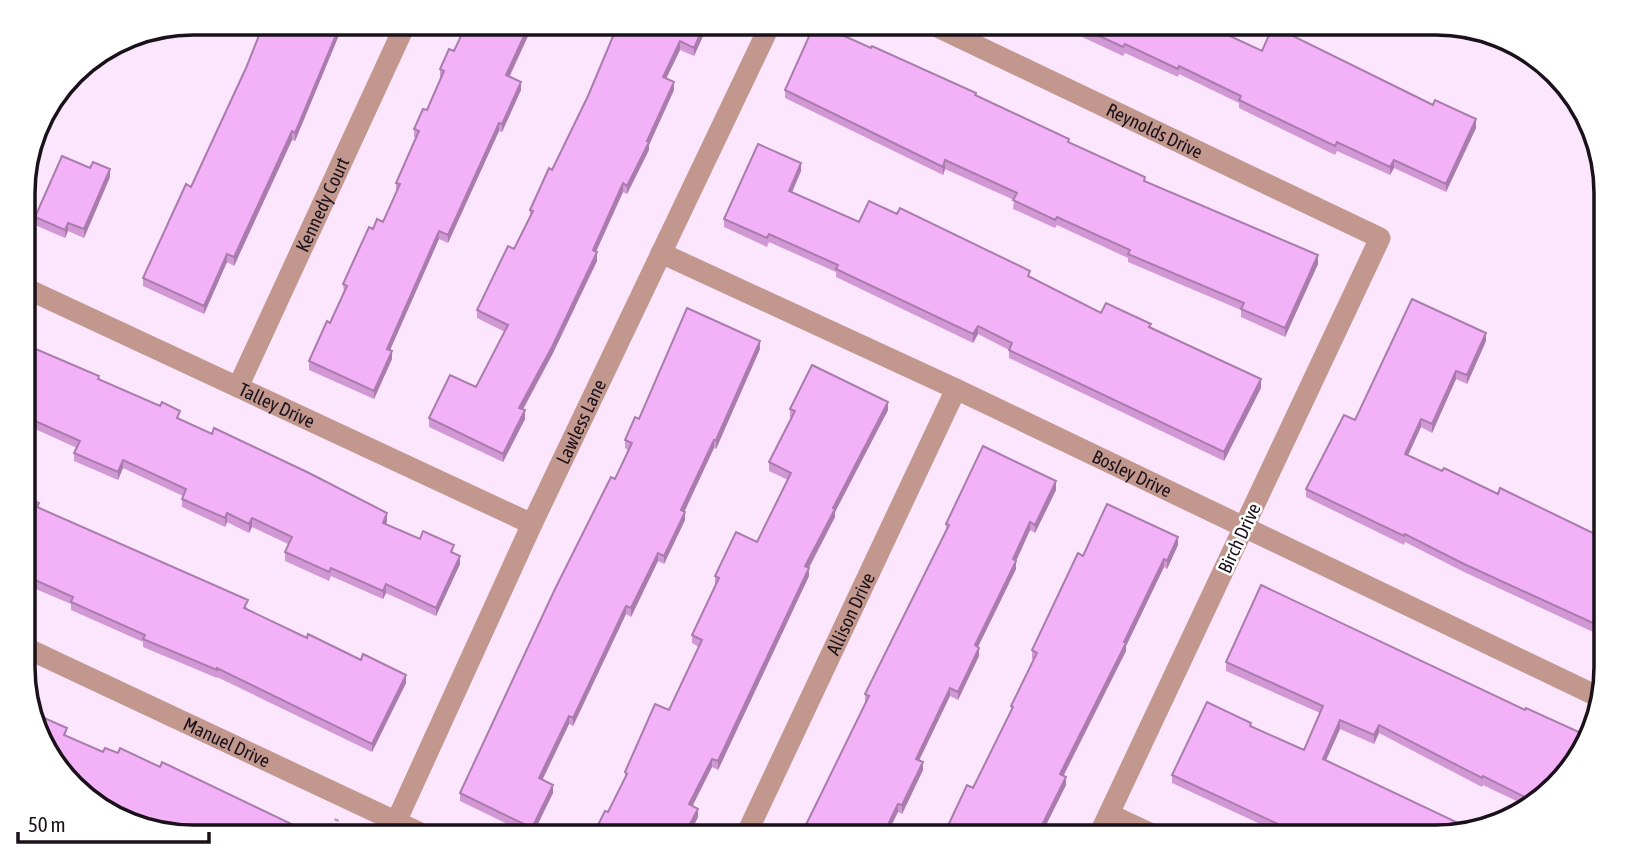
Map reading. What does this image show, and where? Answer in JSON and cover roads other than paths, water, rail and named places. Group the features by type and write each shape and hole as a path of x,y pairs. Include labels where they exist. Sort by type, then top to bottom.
{"street":[{"name":"Kennedy Court","path":"238,387 400,35"},
{"name":"Lawless Lane","path":"396,822 531,524 765,35"},
{"name":"Reynolds Drive","path":"954,35 1380,238"},
{"name":"Birch Drive","path":"1104,825 1380,238"},
{"name":"Bosley Drive","path":"661,253 956,390 1592,694"},
{"name":"Talley Drive","path":"35,293 531,524"},
{"name":"Allison Drive","path":"751,825 956,390"},
{"name":"Manuel Drive","path":"35,652 403,825"},
{"path":"1109,814 1132,825"}]}
